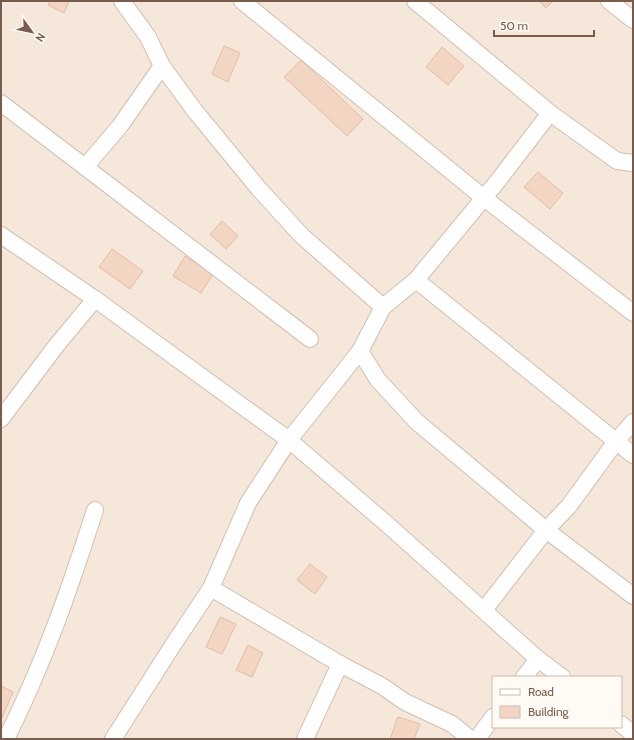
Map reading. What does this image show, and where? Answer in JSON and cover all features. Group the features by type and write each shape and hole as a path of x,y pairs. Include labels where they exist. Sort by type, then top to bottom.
{"street":[{"path":"122,1 148,37 162,66 195,111 259,189 302,236 383,307"},
{"path":"242,1 484,198 633,313"},
{"path":"415,1 550,113 617,161 633,163"},
{"path":"609,1 633,20"},
{"path":"85,167 120,126 162,66"},
{"path":"1,103 310,339"},
{"path":"114,739 164,658 211,588 248,503 289,440 360,351 383,307 416,280 484,198 550,113"},
{"path":"1,235 95,300 289,440 538,659 561,676"},
{"path":"416,280 617,440 633,455"},
{"path":"1,419 56,346 95,300"},
{"path":"360,351 378,380 417,422 546,530 633,596"},
{"path":"484,610 546,530 569,506 617,440 633,422"},
{"path":"6,739 31,689 63,609 94,510"},
{"path":"211,588 340,664 382,686 405,702 452,724 470,739"},
{"path":"525,676 538,659"},
{"path":"304,739 340,664"},
{"path":"478,739 492,718"},
{"path":"622,725 633,734"}],"shaded area":[{"path":"1,1 633,1 633,739 1,739"}],"building":[{"path":"50,1 69,1 64,13 48,5"},
{"path":"539,1 553,1 546,8"},
{"path":"224,46 240,53 228,82 212,74"},
{"path":"442,47 464,66 448,85 426,67"},
{"path":"301,60 363,119 347,136 284,77"},
{"path":"538,172 563,193 550,209 524,187"},
{"path":"222,221 238,236 226,249 210,234"},
{"path":"112,249 143,271 130,289 99,267"},
{"path":"185,256 213,274 201,293 173,276"},
{"path":"310,564 327,577 315,594 297,580"},
{"path":"220,617 236,624 222,654 206,647"},
{"path":"248,645 263,653 252,677 236,670"},
{"path":"1,686 13,692 1,720"},
{"path":"398,717 420,724 414,739 390,739"}]}
